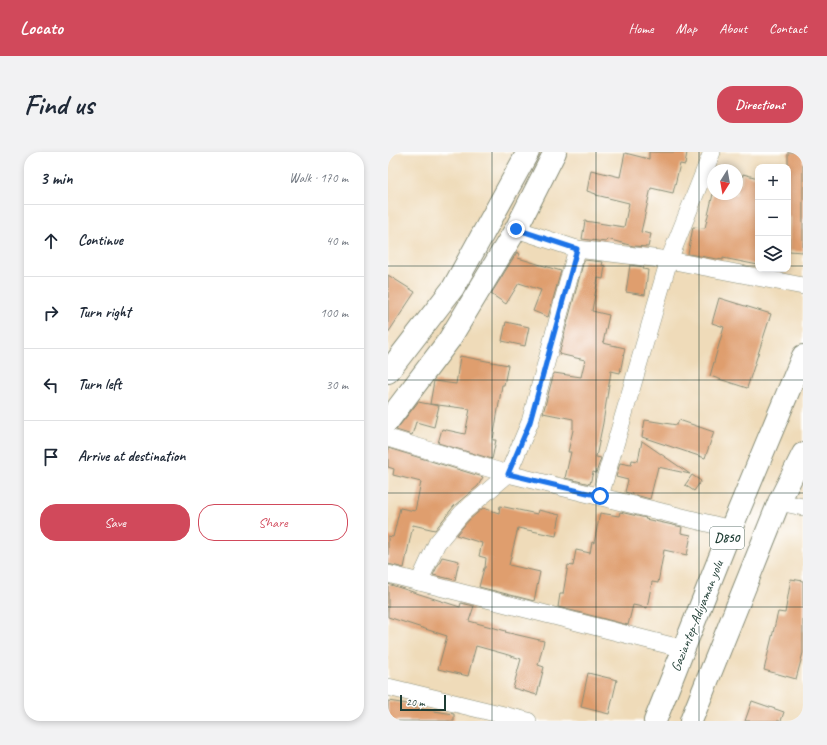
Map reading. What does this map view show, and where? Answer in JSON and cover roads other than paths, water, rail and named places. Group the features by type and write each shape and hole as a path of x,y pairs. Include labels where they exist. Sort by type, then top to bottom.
{"main road":[{"path":"388,372 453,288 528,152"},
{"path":"388,421 449,340 516,229 556,152"},
{"name":"Gaziantep-Adıyaman yolu","path":"655,721 731,529 803,356"},
{"name":"D850","path":"691,721 779,502 803,454"}],"street":[{"path":"600,496 669,260 712,152"},
{"path":"516,229 577,249 669,260 803,286"},
{"path":"420,582 437,543 462,513 508,474 530,422 577,249"},
{"path":"388,438 508,474 731,529"},
{"path":"779,502 803,507"},
{"path":"388,574 684,649"},
{"path":"389,689 528,721"}]}
